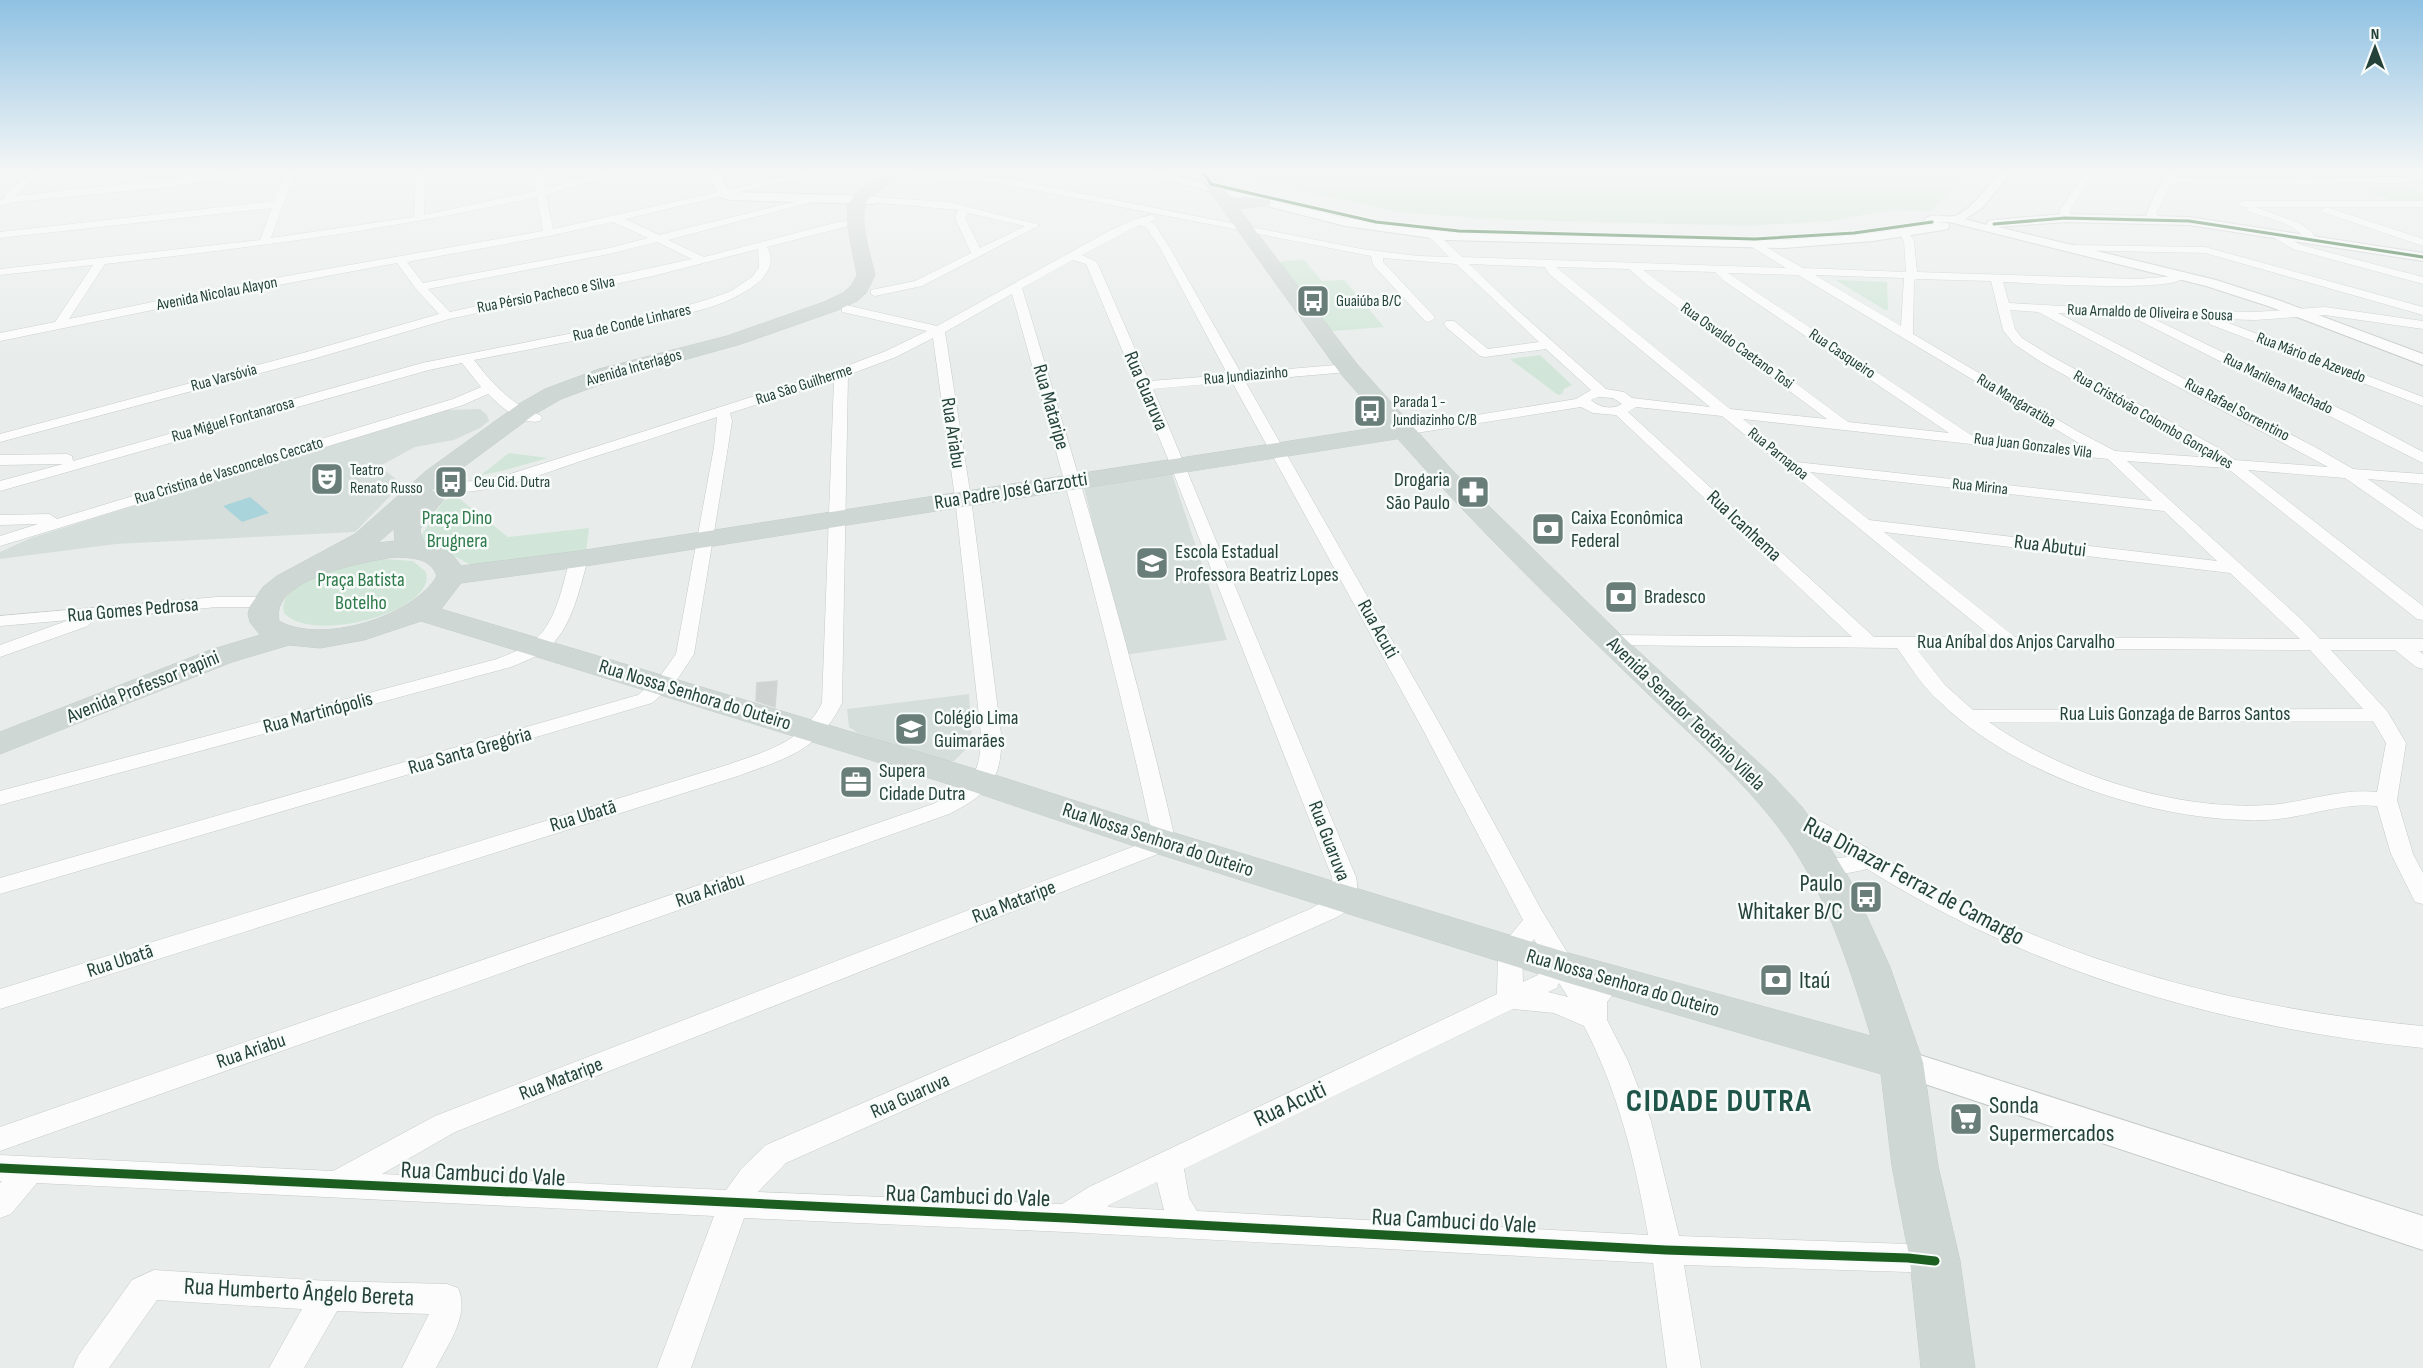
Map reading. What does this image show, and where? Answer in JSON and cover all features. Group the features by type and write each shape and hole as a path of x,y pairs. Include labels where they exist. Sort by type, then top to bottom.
{"main road":[{"name":"Avenida Interlagos","path":"316,567 365,540 381,528 414,493 511,405 553,394 584,381 734,340 831,306 850,297 859,290 866,275 858,236"},
{"path":"875,292 884,273 876,236"},
{"name":"Avenida Senador Teotônio Vilela","path":"1249,236 1348,368 1443,475 1610,641 1761,784 1789,815 1823,866 1870,967 1901,1062 1916,1166 1935,1261 1948,1368"},
{"name":"Avenida Interlagos","path":"418,550 408,540 406,528 444,487 511,405 568,397 589,388 743,346 846,309 875,292"},
{"name":"Rua Padre José Garzotti","path":"452,576 1403,431"},
{"path":"418,550 437,555 448,564 452,576 442,593 418,611 387,625 352,635 317,639 272,620 277,590 316,567 369,552 418,550"},
{"name":"Rua Nossa Senhora do Outeiro","path":"418,611 983,783 1345,900 1559,965 1901,1062"},
{"name":"Avenida Professor Papini","path":"0,729 272,620"},
{"name":"Avenida Professor Papini","path":"0,744 221,656 272,620"}],"street":[{"path":"265,241 267,236"},
{"path":"0,272 299,236"},
{"name":"Avenida Nicolau Alayon","path":"0,337 241,288 533,236"},
{"path":"654,236 702,260"},
{"path":"420,287 609,251 668,236"},
{"name":"Rua Pérsio Pacheco e Silva","path":"447,316 637,277 796,236"},
{"path":"969,236 978,255"},
{"path":"875,292 918,284 1014,236"},
{"name":"Rua São Guilherme","path":"444,487 473,486 510,479 841,373 891,354 1110,236"},
{"name":"Rua Acuti","path":"1066,1218 1099,1196 1548,981 1559,965 1477,810 1158,236"},
{"path":"1282,236 1377,255 1460,261 2138,282 2176,279"},
{"path":"1436,236 1548,345 1602,392"},
{"path":"1554,236 1750,242 1835,241 1880,236"},
{"path":"1750,242 1824,236"},
{"path":"1905,236 1912,276 1908,281 1907,336"},
{"path":"2002,236 2176,279 2295,313"},
{"path":"2019,236 2202,280 2264,299 2295,313 2423,360"},
{"path":"2277,236 2297,247 2423,281"},
{"path":"2286,236 2423,257"},
{"path":"2309,236 2311,240"},
{"path":"2402,236 2423,243"},
{"name":"Rua Mangaratiba","path":"1750,242 2072,434 2112,455 2315,643 2380,715 2396,743 2386,800"},
{"name":"Rua de Conde Linhares","path":"466,359 635,324 721,300 751,283 760,275 765,267 765,252 761,245"},
{"path":"2070,248 2205,250 2420,308"},
{"path":"1377,255 1377,263 1429,318"},
{"name":"Rua Guaruva","path":"674,1368 734,1204 745,1183 776,1154 1335,908 1345,900 1347,888 1344,877 1178,466 1091,262 1074,256"},
{"path":"400,260 420,287 447,316"},
{"path":"58,327 101,261"},
{"name":"Rua Parnapoa","path":"1550,265 1553,272 2008,641"},
{"name":"Rua Osvaldo Caetano Tosi","path":"1633,267 1842,424"},
{"name":"Rua Casqueiro","path":"1719,270 1728,279 1966,438"},
{"name":"Rua Cristóvão Colombo Gonçalves","path":"1994,278 1998,283 2010,330 2030,350 2217,453 2423,615"},
{"name":"Rua Mataripe","path":"335,1185 444,1125 1165,843 1145,752 1073,481 1016,288"},
{"name":"Rua Arnaldo de Oliveira e Sousa","path":"2004,306 2043,310 2198,315 2271,316 2325,311 2348,313"},
{"path":"846,309 938,330"},
{"name":"Rua Rafael Sorrentino","path":"2043,310 2263,423 2352,475 2423,525"},
{"name":"Rua Marilena Machado","path":"2132,313 2350,419 2423,458"},
{"path":"2348,313 2423,325"},
{"path":"2348,313 2423,334"},
{"name":"Rua Mário de Azevedo","path":"2198,315 2423,402"},
{"name":"Rua Varsóvia","path":"0,438 308,356 447,316"},
{"path":"1450,324 1485,353 1548,345"},
{"name":"Rua Ariabu","path":"0,1139 941,809 965,797 983,783 990,768 991,734 963,498 938,330"},
{"path":"466,359 511,405"},
{"name":"Rua Miguel Fontanarosa","path":"0,486 427,366 466,359"},
{"name":"Rua Jundiazinho","path":"1144,386 1348,368"},
{"name":"Rua Ubatã","path":"0,999 734,770 793,748 816,732 828,713 833,691 841,373"},
{"path":"1602,392 1620,395 1631,406 1605,411 1582,405 1583,399 1589,394 1602,392"},
{"name":"Rua Cristina de Vasconcelos Ceccato","path":"0,540 458,402 511,405"},
{"name":"Rua Padre José Garzotti","path":"1403,431 1582,405"},
{"name":"Rua Juan Gonzales Vila","path":"1631,406 1842,424 2112,455 2423,479"},
{"name":"Rua Icanhema","path":"1631,406 1868,641"},
{"name":"Rua Santa Gregória","path":"0,886 628,706 645,699 676,671 685,654 724,421 722,412"},
{"path":"0,460 94,459"},
{"name":"Rua Mirina","path":"1793,466 2167,507"},
{"path":"0,520 72,519"},
{"name":"Rua Abutui","path":"1866,525 2234,568"},
{"path":"540,647 554,631 579,558"},
{"name":"Rua Gomes Pedrosa","path":"0,621 217,602 272,620"},
{"path":"0,651 107,613"},
{"name":"Rua Aníbal dos Anjos Carvalho","path":"1610,641 2008,641 2423,645"},
{"path":"1901,641 1934,686 1969,716 2018,750 2089,781 2186,806 2264,813 2296,811 2366,797 2386,800 2402,854 2423,896"},
{"path":"2398,644 2423,663"},
{"name":"Rua Martinópolis","path":"0,798 504,663 540,647"},
{"name":"Rua Luis Gonzaga de Barros Santos","path":"1969,716 2380,715"},
{"name":"Rua Dinazar Ferraz de Camargo","path":"1789,815 1920,890 2018,938 2100,970 2199,999 2355,1032 2423,1037"},
{"path":"1823,866 1852,866 1871,860"},
{"path":"1535,922 1510,950 1510,999 1547,1000 1570,1007 1594,1019"},
{"path":"1559,965 1594,1019 1624,1084 1638,1125 1666,1250 1684,1368"},
{"path":"1594,1019 1594,999 1611,980"},
{"path":"1901,1062 2423,1233"},
{"path":"1168,1163 1175,1201 1189,1225"},
{"name":"Rua Cambuci do Vale","path":"0,1168 1066,1218 1666,1250 1908,1258 1935,1261"},
{"path":"0,1205 30,1170"},
{"name":"Rua Humberto Ângelo Bereta","path":"90,1368 143,1291 150,1287 443,1299 448,1302 447,1310 418,1368"},
{"path":"286,1368 328,1296"}],"shaded area":[{"path":"480,409 487,415 489,421 480,428 454,440 415,447 380,466 402,484 355,532 116,544 0,559 0,552 31,538 421,416 446,410"},
{"name":"Escola Estadual Professora Beatriz Lopes","path":"1172,474 1227,640 1124,655 1084,487"},
{"name":"Colégio Lima Guimarães","path":"969,694 972,743 954,761 946,762 858,733 849,727 847,709"}],"green space":[{"path":"1304,260 1322,281 1344,280 1384,327 1332,331 1278,262"},
{"path":"1836,280 1887,282 1888,310 1885,310"},
{"path":"1540,355 1572,385 1564,389 1562,394 1558,395 1510,359"},
{"path":"509,453 548,458 481,475"},
{"name":"Praça Dino Brugnera","path":"456,496 508,537 589,528 586,552 473,566 420,538 443,501"},
{"name":"Praça Batista Botelho","path":"382,559 413,561 426,572 424,586 413,599 394,611 370,619 320,626 299,622 284,613 285,601 293,590 305,581 339,568"}],"water":[{"path":"250,497 269,513 242,522 223,506"}],"building":[{"path":"777,681 775,707 756,701 757,683"}],"cycle path":[{"path":"1638,236 1755,239 1807,236"},
{"path":"2285,236 2423,257"},
{"path":"0,1168 1066,1218 1666,1250 1908,1258 1935,1261"}],"place":[{"name":"Guaiúba B/C","path":"1313,301"},
{"name":"Parada 1 - Jundiazinho C/B","path":"1370,411"},
{"name":"Teatro Renato Russo","path":"327,479"},
{"name":"Ceu Cid. Dutra","path":"451,482"},
{"name":"Drogaria São Paulo","path":"1473,492"},
{"name":"Caixa Econômica Federal","path":"1548,529"},
{"name":"Escola Estadual Professora Beatriz Lopes","path":"1152,563"},
{"name":"Bradesco","path":"1621,597"},
{"name":"Colégio Lima Guimarães","path":"911,729"},
{"name":"Supera Cidade Dutra","path":"856,782"},
{"name":"Paulo Whitaker B/C","path":"1866,897"},
{"name":"Itaú","path":"1776,980"},
{"name":"Sonda Supermercados","path":"1966,1119"}],"district":[{"name":"CIDADE DUTRA","path":"1719,1101"}]}
